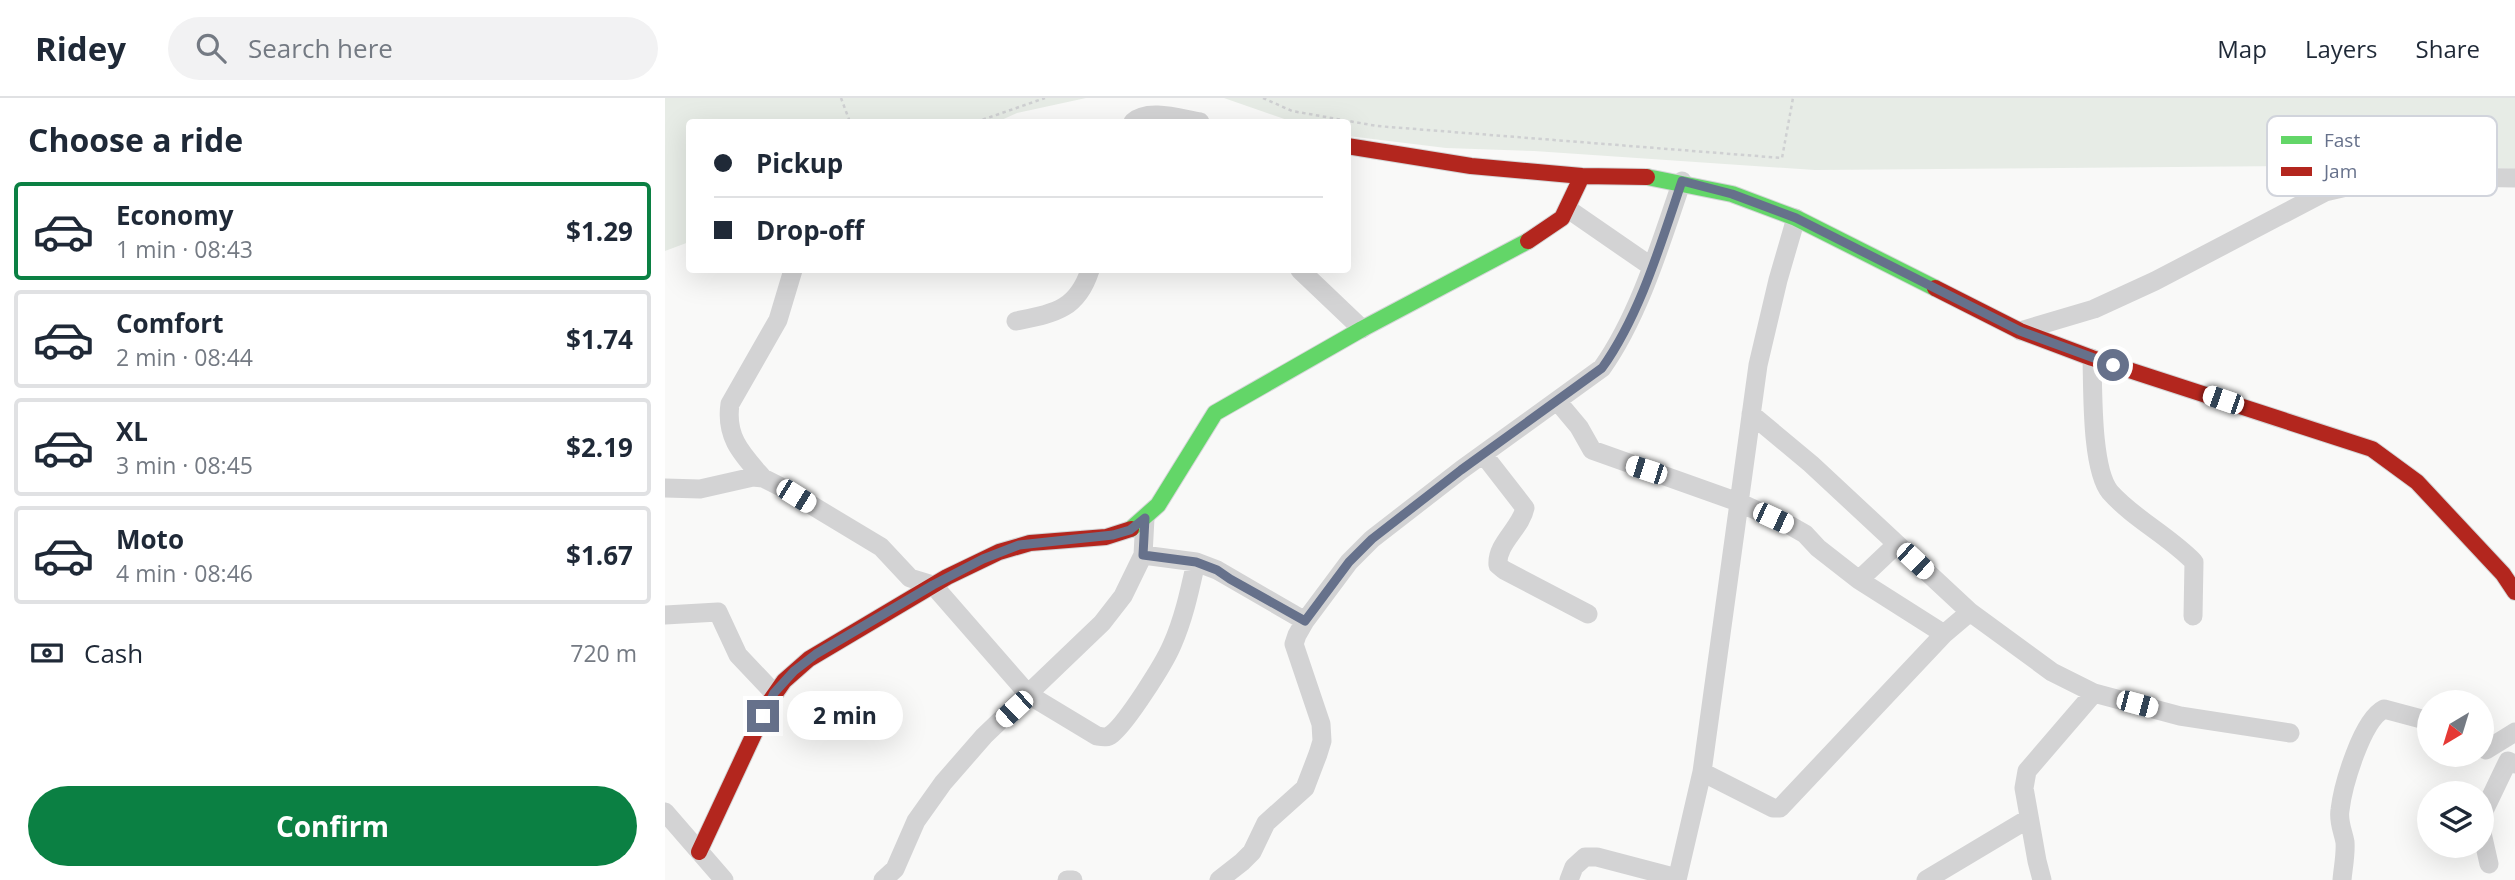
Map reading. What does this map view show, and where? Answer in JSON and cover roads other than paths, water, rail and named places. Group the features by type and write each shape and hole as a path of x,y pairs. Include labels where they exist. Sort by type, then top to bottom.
{"street":[{"path":"1136,119 1153,115 1180,119"},
{"path":"1351,147 1471,166 1582,176 1656,177 1682,181 1732,194 1796,218 2020,331 2092,358 2372,449 2417,482 2509,569 2515,592"},
{"path":"699,852 774,693 794,671 816,654 933,585 983,559 1019,545 1113,535 1130,530 1145,518 1163,497 1200,431 1215,413 1362,329 1548,229 1562,218 1568,209 1582,176"},
{"path":"2497,178 2515,178"},
{"path":"1219,880 1243,862 1252,852 1266,823 1305,788 1318,754 1322,741 1321,724 1294,644 1305,621 1349,562 1372,539 1483,454 1590,379 1607,360 1652,267 1682,181"},
{"path":"2020,331 2094,309 2155,282 2317,196"},
{"path":"1568,209 1652,267"},
{"path":"1569,880 1573,867 1585,857 1597,857 1677,879 1703,772 1758,365 1796,218"},
{"path":"763,478 739,450 728,420 730,404 778,320 792,273"},
{"path":"1016,321 1048,314 1069,303 1084,289 1089,273"},
{"path":"1303,273 1362,329"},
{"path":"2092,358 2096,434 2102,480 2113,494 2194,562 2193,616"},
{"path":"1558,402 1579,427 1592,450 1600,455 1738,502 1805,534 1818,548 1859,580 1944,634"},
{"path":"1751,414 1811,464 1970,612 2052,672 2094,692 2180,716 2290,733"},
{"path":"1483,454 1525,508 1523,516 1499,555 1498,565 1588,614"},
{"path":"665,488 700,489 753,477 763,478 783,488 881,547 909,578 933,585 1029,695 1097,736 1110,736 1160,668 1173,645 1196,562"},
{"path":"883,880 895,869 916,821 943,783 983,736 1029,695 1101,623 1123,596 1143,555 1145,518"},
{"path":"1859,580 1897,544"},
{"path":"1143,555 1196,562 1217,570 1305,621"},
{"path":"665,615 718,612 738,655 774,693"},
{"path":"1703,772 1773,808 1780,808 1944,634 1970,612"},
{"path":"2042,880 2028,818 2024,788 2027,771 2094,692"},
{"path":"2342,880 2345,842 2340,809 2353,761 2371,720 2377,712 2384,709 2417,718"},
{"path":"2494,744 2515,732"},
{"path":"2489,864 2482,833 2484,811 2512,763 2494,754"},
{"path":"665,812 724,880"},
{"path":"1926,880 2028,818"},
{"path":"1067,880 1073,880"}]}
